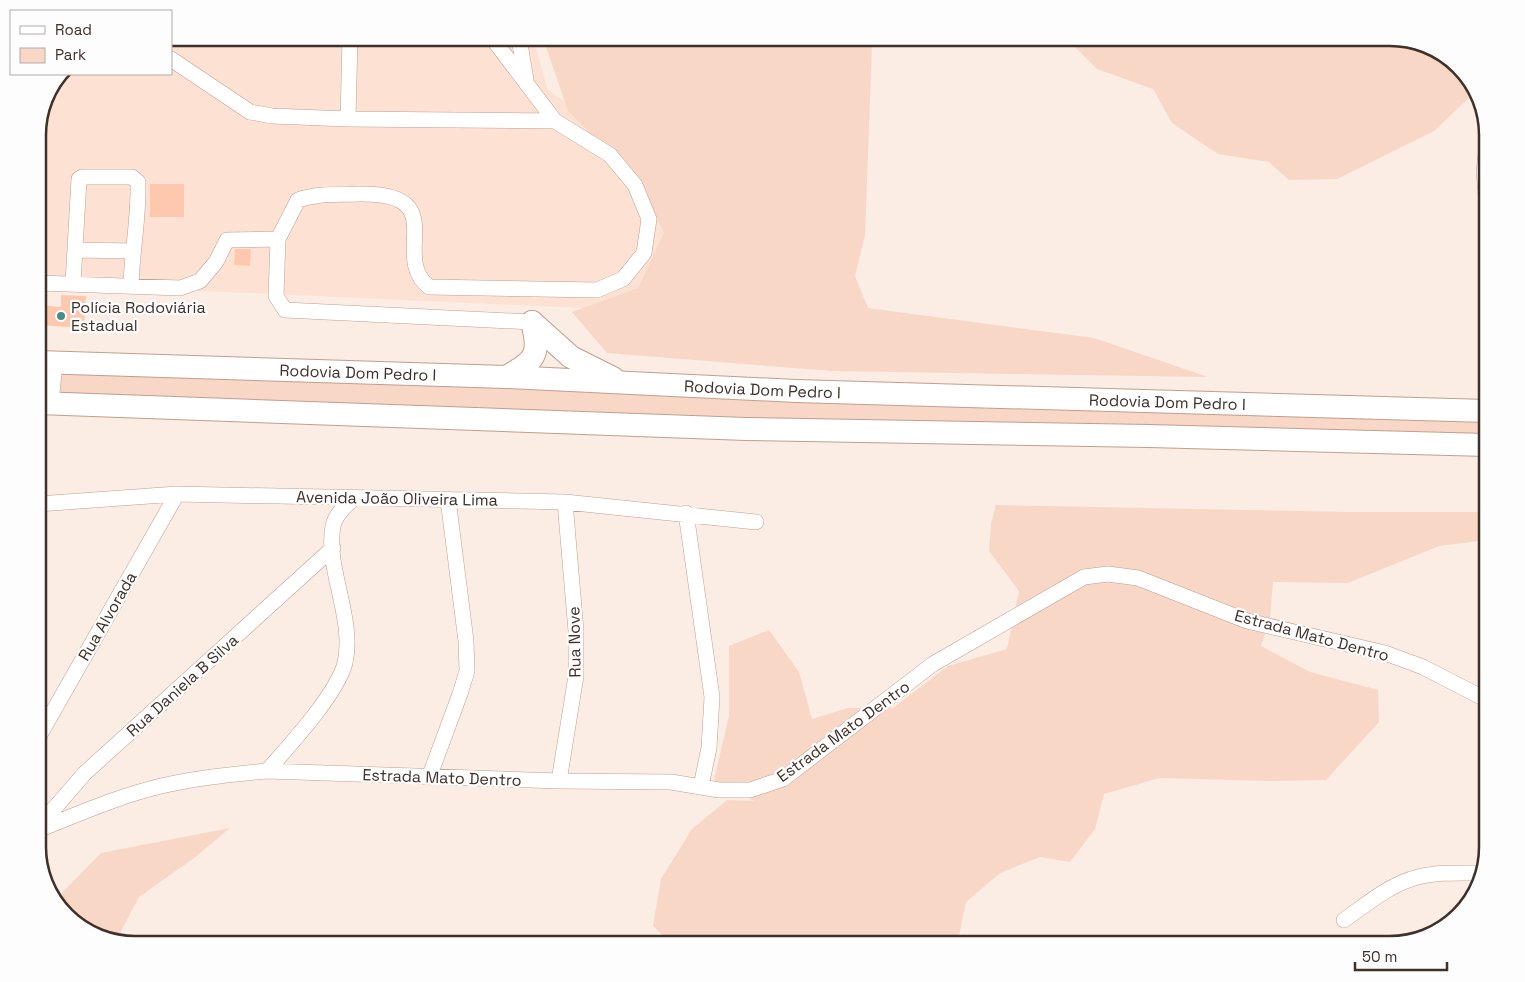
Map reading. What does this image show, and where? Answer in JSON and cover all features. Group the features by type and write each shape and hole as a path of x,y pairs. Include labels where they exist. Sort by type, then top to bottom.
{"highway":[{"path":"506,377 528,365 535,355 537,341 532,322"},
{"path":"532,322 572,357 620,382"},
{"name":"Rodovia Dom Pedro I","path":"46,362 506,377 796,391 1479,411"},
{"path":"46,403 718,428 1139,435 1479,445"}],"street":[{"path":"348,119 350,46"},
{"path":"498,46 555,121 610,155 635,185 649,219 644,253 623,279 596,290 429,287 417,275 414,260 416,229 411,209 398,199 377,195 312,195 298,200 278,239 276,296 285,310 532,322"},
{"path":"520,46 527,83"},
{"path":"172,60 250,112 272,116 348,119 555,121"},
{"path":"73,284 79,179 82,177 132,177 138,182 139,205 132,251 132,285"},
{"path":"46,283 180,288 200,281 216,262 227,240 278,239"},
{"path":"76,250 132,251"},
{"name":"Avenida João Oliveira Lima","path":"46,503 177,494 262,494 353,498 565,502 686,513 756,522"},
{"name":"Rua Alvorada","path":"46,724 177,494"},
{"path":"268,771 330,692 344,664 347,635 333,548 333,525 341,510 353,498"},
{"path":"430,775 467,671 466,641 448,499"},
{"name":"Rua Nove","path":"559,781 576,676 576,630 565,502"},
{"path":"686,513 712,697 709,748 701,786"},
{"name":"Rua Daniela B Silva","path":"46,819 85,773 333,548"},
{"name":"Estrada Mato Dentro","path":"46,825 160,786 220,775 268,771 430,775 559,781 671,782 719,790 750,790 783,779 933,664 1084,577 1108,574 1138,578 1247,621 1385,653 1423,667 1479,695"},
{"path":"1344,920 1393,887 1415,878 1435,874 1475,872"}],"shaded area":[{"path":"172,46 535,46 548,90 578,110 655,198 665,233 638,288 584,308 204,291 46,288 46,129 53,101 70,75 172,75"}],"green space":[{"path":"546,46 872,46 865,235 855,276 868,308 1094,338 1208,377 832,371 607,353 572,312 638,288 664,233 639,183 568,111"},
{"path":"1074,46 1396,46 1418,51 1439,61 1457,77 1470,97 1434,131 1337,179 1289,180 1269,162 1218,154 1172,123 1153,89 1097,69"},
{"path":"46,370 394,381 877,405 1479,420 1479,438 1013,427 46,394"},
{"path":"996,505 1350,512 1479,512 1479,541 1439,546 1348,583 1273,582 1270,618 1261,646 1310,672 1378,690 1379,722 1326,780 1268,781 1159,778 1104,794 1095,829 1070,862 1040,857 1000,873 966,902 959,936 664,936 653,926 661,879 692,829 727,800 754,801 714,780 729,716 729,646 769,630 799,672 812,719 848,708 893,708 948,666 1007,649 1019,591 989,551 991,524"},
{"path":"230,828 194,858 139,897 119,934 96,927 86,921 72,910 60,894 101,853"}],"building":[{"path":"150,184 184,184 184,217 150,217"},
{"path":"235,249 251,249 250,266 234,265"},
{"name":"Polícia Rodoviária Estadual","path":"61,295 86,296 84,328 46,326 46,306 61,307"}],"place":[{"name":"Polícia Rodoviária Estadual","path":"61,316"}]}
